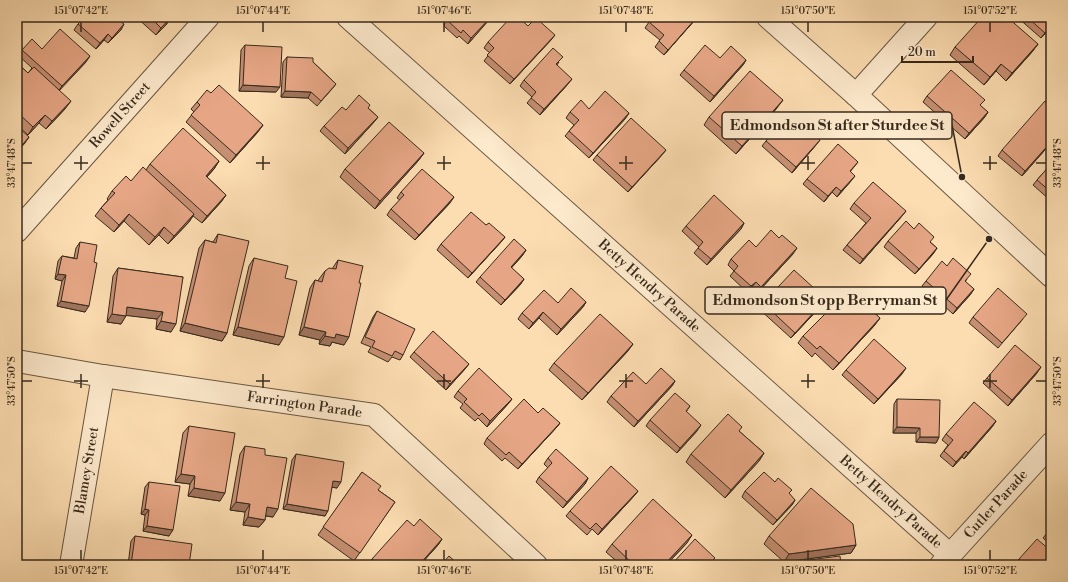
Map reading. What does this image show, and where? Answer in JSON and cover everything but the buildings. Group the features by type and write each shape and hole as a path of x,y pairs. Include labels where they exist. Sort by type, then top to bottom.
{"street":[{"name":"Rowell Street","path":"17,231 208,17"},
{"name":"Betty Hendry Parade","path":"348,17 945,560"},
{"path":"768,17 856,95 1051,276"},
{"path":"856,95 926,17"},
{"name":"Farrington Parade","path":"17,361 103,376 374,415 536,565"},
{"name":"Blamey Street","path":"71,565 103,376"},
{"name":"Cutler Parade","path":"945,560 1051,444"}],"place":[{"name":"Edmondson St after Sturdee St","path":"962,177"},
{"name":"Edmondson St opp Berryman St","path":"989,239"}]}
